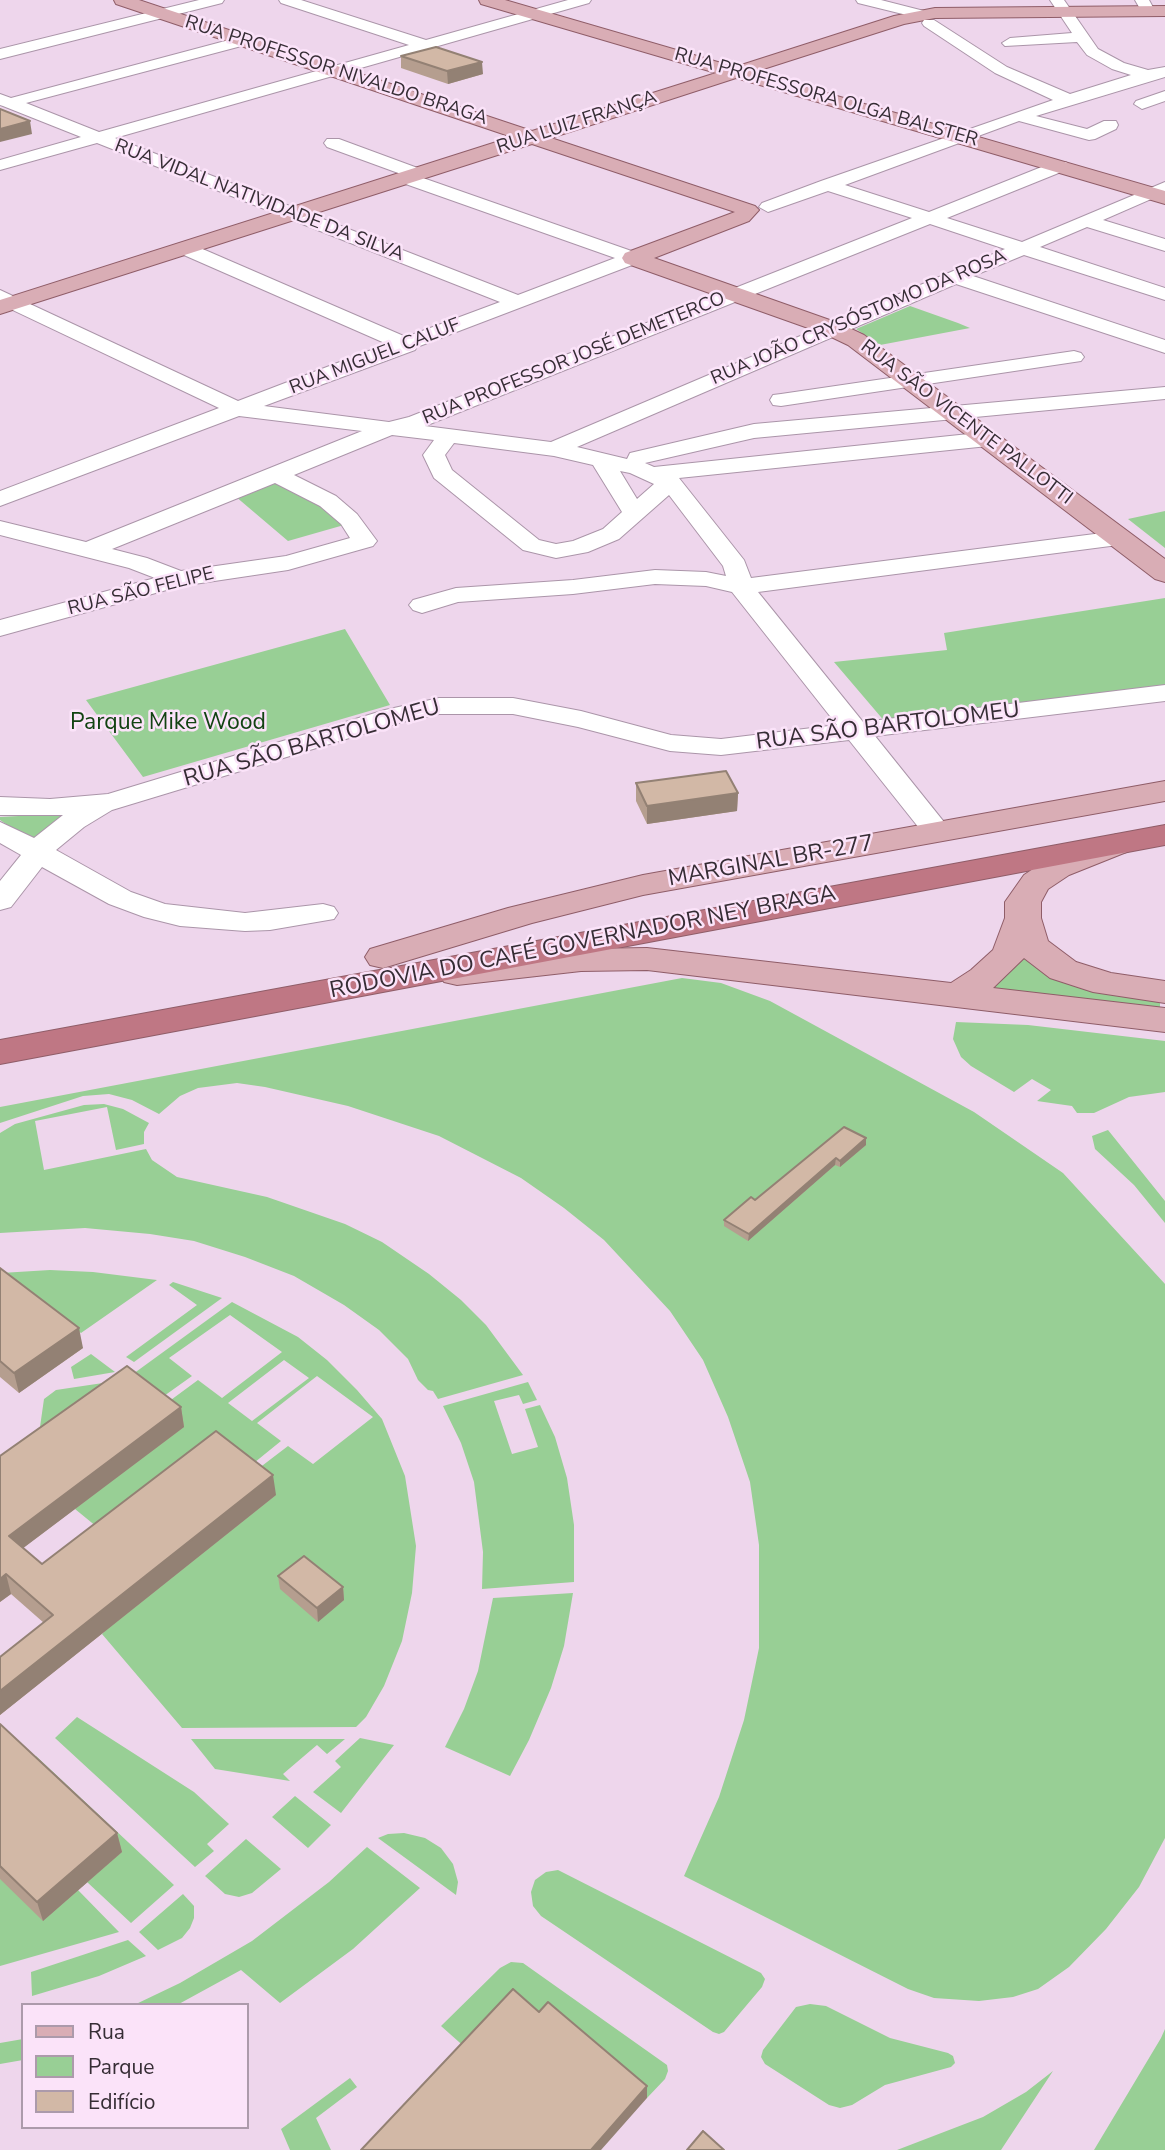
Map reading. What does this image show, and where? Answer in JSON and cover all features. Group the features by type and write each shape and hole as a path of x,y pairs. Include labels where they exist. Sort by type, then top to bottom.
{"highway":[{"name":"RODOVIA DO CAFÉ GOVERNADOR NEY BRAGA","path":"0,1052 375,971 1165,816"},
{"name":"RODOVIA DO CAFÉ GOVERNADOR NEY BRAGA","path":"0,1026 375,971 1165,835"}],"main road":[{"name":"RUA PROFESSOR NIVALDO BRAGA","path":"122,0 744,207 758,209"},
{"name":"RUA PROFESSORA OLGA BALSTER","path":"487,0 1160,193"},
{"name":"RUA LUIZ FRANÇA","path":"5,302 292,214 890,23 974,11 1060,5 1152,7"},
{"name":"RUA MIGUEL CALUF","path":"633,258 758,209"},
{"name":"RUA SÃO VICENTE PALLOTTI","path":"633,258 833,329 856,340 1165,573"},
{"name":"MARGINAL BR-277","path":"375,971 520,915 584,898 707,872 1165,791"},
{"path":"1117,844 1045,874 1027,891 1023,902 1023,918 1032,946 1063,970 1106,984 1165,992"},
{"path":"955,997 984,978 1009,954 1023,918"},
{"path":"375,971 625,958 1165,1020"}],"street":[{"path":"0,54 217,0"},
{"path":"286,0 426,45"},
{"path":"0,165 584,0"},
{"path":"863,0 926,19 1002,70 1068,99"},
{"path":"1060,5 1080,37 1099,57 1157,74 1165,79"},
{"path":"1010,44 1080,37"},
{"path":"5,101 244,41"},
{"name":"RUA MIGUEL CALUF","path":"758,209 1017,116 1157,74"},
{"path":"1142,104 1165,96"},
{"name":"RUA VIDAL NATIVIDADE DA SILVA","path":"5,101 518,302"},
{"path":"1017,116 1089,135 1110,125"},
{"path":"333,143 411,176 633,258"},
{"name":"RUA PROFESSOR JOSÉ DEMETERCO","path":"88,550 390,428 416,422 1059,166"},
{"path":"827,184 1165,294"},
{"name":"RUA JOÃO CRYSÓSTOMO DA ROSA","path":"554,449 1086,221 1160,193"},
{"path":"1086,221 1165,245"},
{"path":"184,248 408,346"},
{"name":"RUA MIGUEL CALUF","path":"0,499 408,346 633,258"},
{"path":"955,277 1165,347"},
{"path":"5,302 238,409 554,449 612,461 662,478 988,439"},
{"path":"781,400 1074,357"},
{"path":"612,461 647,456 754,431 1165,393"},
{"path":"449,435 434,455 442,474 536,547 556,551 589,544 611,534 635,515 662,478"},
{"path":"612,461 635,515"},
{"name":"RUA SÃO FELIPE","path":"0,628 179,579 288,563 365,541 349,519 334,505 275,474"},
{"path":"662,478 735,565 741,587 937,832"},
{"path":"0,528 151,566 179,579"},
{"path":"422,605 456,595 573,587 655,577 706,579 741,587 1118,538"},
{"name":"RUA SÃO BARTOLOMEU","path":"0,806 50,808 111,802 395,716 450,705 486,704 539,709 660,741 696,747 754,744 1165,693"},
{"path":"0,901 36,853 74,821 111,802"},
{"path":"0,831 120,898 137,906 180,917 270,921 323,913"}],"green space":[{"path":"910,306 970,328 880,345 856,329"},
{"path":"276,480 304,493 344,525 288,541 235,496"},
{"path":"1165,511 1165,548 1128,519"},
{"path":"1165,598 1165,685 886,723 834,662 947,650 944,633"},
{"name":"Parque Mike Wood","path":"345,629 390,705 143,777 86,700"},
{"path":"74,813 36,845 0,820 0,817"},
{"path":"1009,954 1046,958 1160,992 1160,1019 955,997"},
{"path":"682,978 721,983 770,1001 974,1112 1063,1173 1165,1284 1165,1838 1139,1887 1106,1929 1069,1967 1038,1989 1013,1997 979,2001 934,1998 908,1989 684,1876 719,1797 744,1720 759,1648 759,1545 750,1482 728,1417 703,1360 670,1311 604,1240 521,1178 439,1136 348,1106 265,1087 237,1083 198,1088 180,1096 159,1114 132,1100 109,1094 83,1096 0,1123 0,1107"},
{"path":"956,1022 1028,1025 1165,1041 1165,1092 1129,1097 1094,1113 1077,1113 1072,1106 1037,1101 1051,1090 1032,1079 1014,1092 961,1057 953,1039"},
{"path":"104,1104 123,1109 149,1123 144,1132 144,1144 116,1150 107,1107 35,1121 44,1170 146,1149 152,1160 177,1177 267,1197 345,1224 382,1242 461,1300 486,1325 523,1375 438,1399 433,1391 428,1390 418,1380 408,1359 379,1330 344,1305 294,1276 245,1257 194,1241 150,1234 85,1228 0,1233 0,1133 15,1124 84,1105"},
{"path":"1108,1130 1165,1201 1165,1223 1134,1185 1095,1149 1092,1136"},
{"path":"50,1270 157,1280 81,1333 1,1273"},
{"path":"173,1282 222,1298 134,1362 126,1357 197,1305 169,1285"},
{"path":"232,1302 298,1337 327,1360 382,1419 405,1476 416,1546 412,1593 402,1641 384,1686 366,1717 356,1727 182,1728 102,1634 250,1475 288,1446 313,1464 373,1417 317,1376 257,1423 281,1441 244,1471 108,1536 75,1509 160,1408 198,1380 222,1398 282,1352 230,1315 169,1358 192,1376 164,1396 133,1374","holes":["284,1360 309,1378 252,1421 228,1403"]},
{"path":"91,1354 115,1372 74,1379 71,1367"},
{"path":"123,1380 0,1480 0,1456 40,1427 44,1399 56,1390"},
{"path":"528,1382 537,1400 523,1404 519,1395 494,1401 512,1454 538,1447 525,1409 540,1405 555,1437 567,1478 574,1525 574,1582 482,1589 483,1552 474,1482 461,1443 443,1406"},
{"path":"573,1593 564,1646 551,1688 510,1776 445,1747 464,1709 478,1671 493,1598"},
{"path":"77,1717 194,1792 229,1824 207,1844 214,1851 195,1867 55,1738"},
{"path":"360,1738 394,1745 341,1813 313,1792 341,1767 335,1761"},
{"path":"191,1739 345,1739 327,1754 317,1745 283,1774 290,1781 215,1769"},
{"path":"36,1756 174,1885 131,1923 87,1882 121,1852 27,1764"},
{"path":"295,1796 331,1825 308,1848 272,1817"},
{"path":"404,1833 425,1838 441,1848 453,1864 458,1882 456,1895 378,1838"},
{"path":"246,1839 281,1869 252,1893 239,1897 225,1894 205,1876"},
{"path":"367,1847 420,1888 353,1949 280,2003 241,1970 181,2003 138,2003 180,1983 252,1941 329,1882"},
{"path":"558,1870 761,1973 765,1979 762,1987 724,2032 713,2032 541,1916 533,1906 531,1892 535,1880 546,1872"},
{"path":"0,1879 78,1890 119,1932 0,1966"},
{"path":"183,1894 194,1906 194,1918 190,1928 182,1938 158,1950 139,1932"},
{"path":"128,1940 146,1956 99,1976 32,1996 31,1972"},
{"path":"511,1962 523,1963 667,2065 665,2079 647,2098 468,2050 441,2026 500,1968"},
{"path":"810,2004 826,2006 890,2038 948,2053 953,2056 955,2063 951,2067 885,2085 852,2105 840,2108 829,2105 765,2064 761,2057 763,2050 796,2007"},
{"path":"1165,2029 1165,2150 1094,2150 1161,2038"},
{"path":"21,2039 21,2060 0,2064 0,2043"},
{"path":"1053,2071 1001,2150 897,2150 983,2117 1026,2092"},
{"path":"350,2078 357,2087 316,2118 331,2150 290,2150 281,2129"}],"building":[{"path":"436,47 482,62 447,71 401,56"},
{"path":"0,109 30,121 0,129"},
{"path":"726,771 738,793 647,806 636,783"},
{"path":"844,1127 866,1138 840,1161 836,1158 749,1234 724,1220 751,1197 755,1200"},
{"path":"0,1268 79,1328 14,1373 0,1361"},
{"path":"127,1366 181,1407 9,1536 42,1564 216,1431 273,1475 0,1691 0,1657 53,1615 6,1574 0,1579 0,1456"},
{"path":"304,1556 343,1587 317,1608 278,1576"},
{"path":"0,1724 117,1833 37,1902 0,1866"},
{"path":"513,1989 539,2012 548,2002 647,2086 591,2150 361,2150"},
{"path":"703,2131 724,2150 687,2150"}]}
